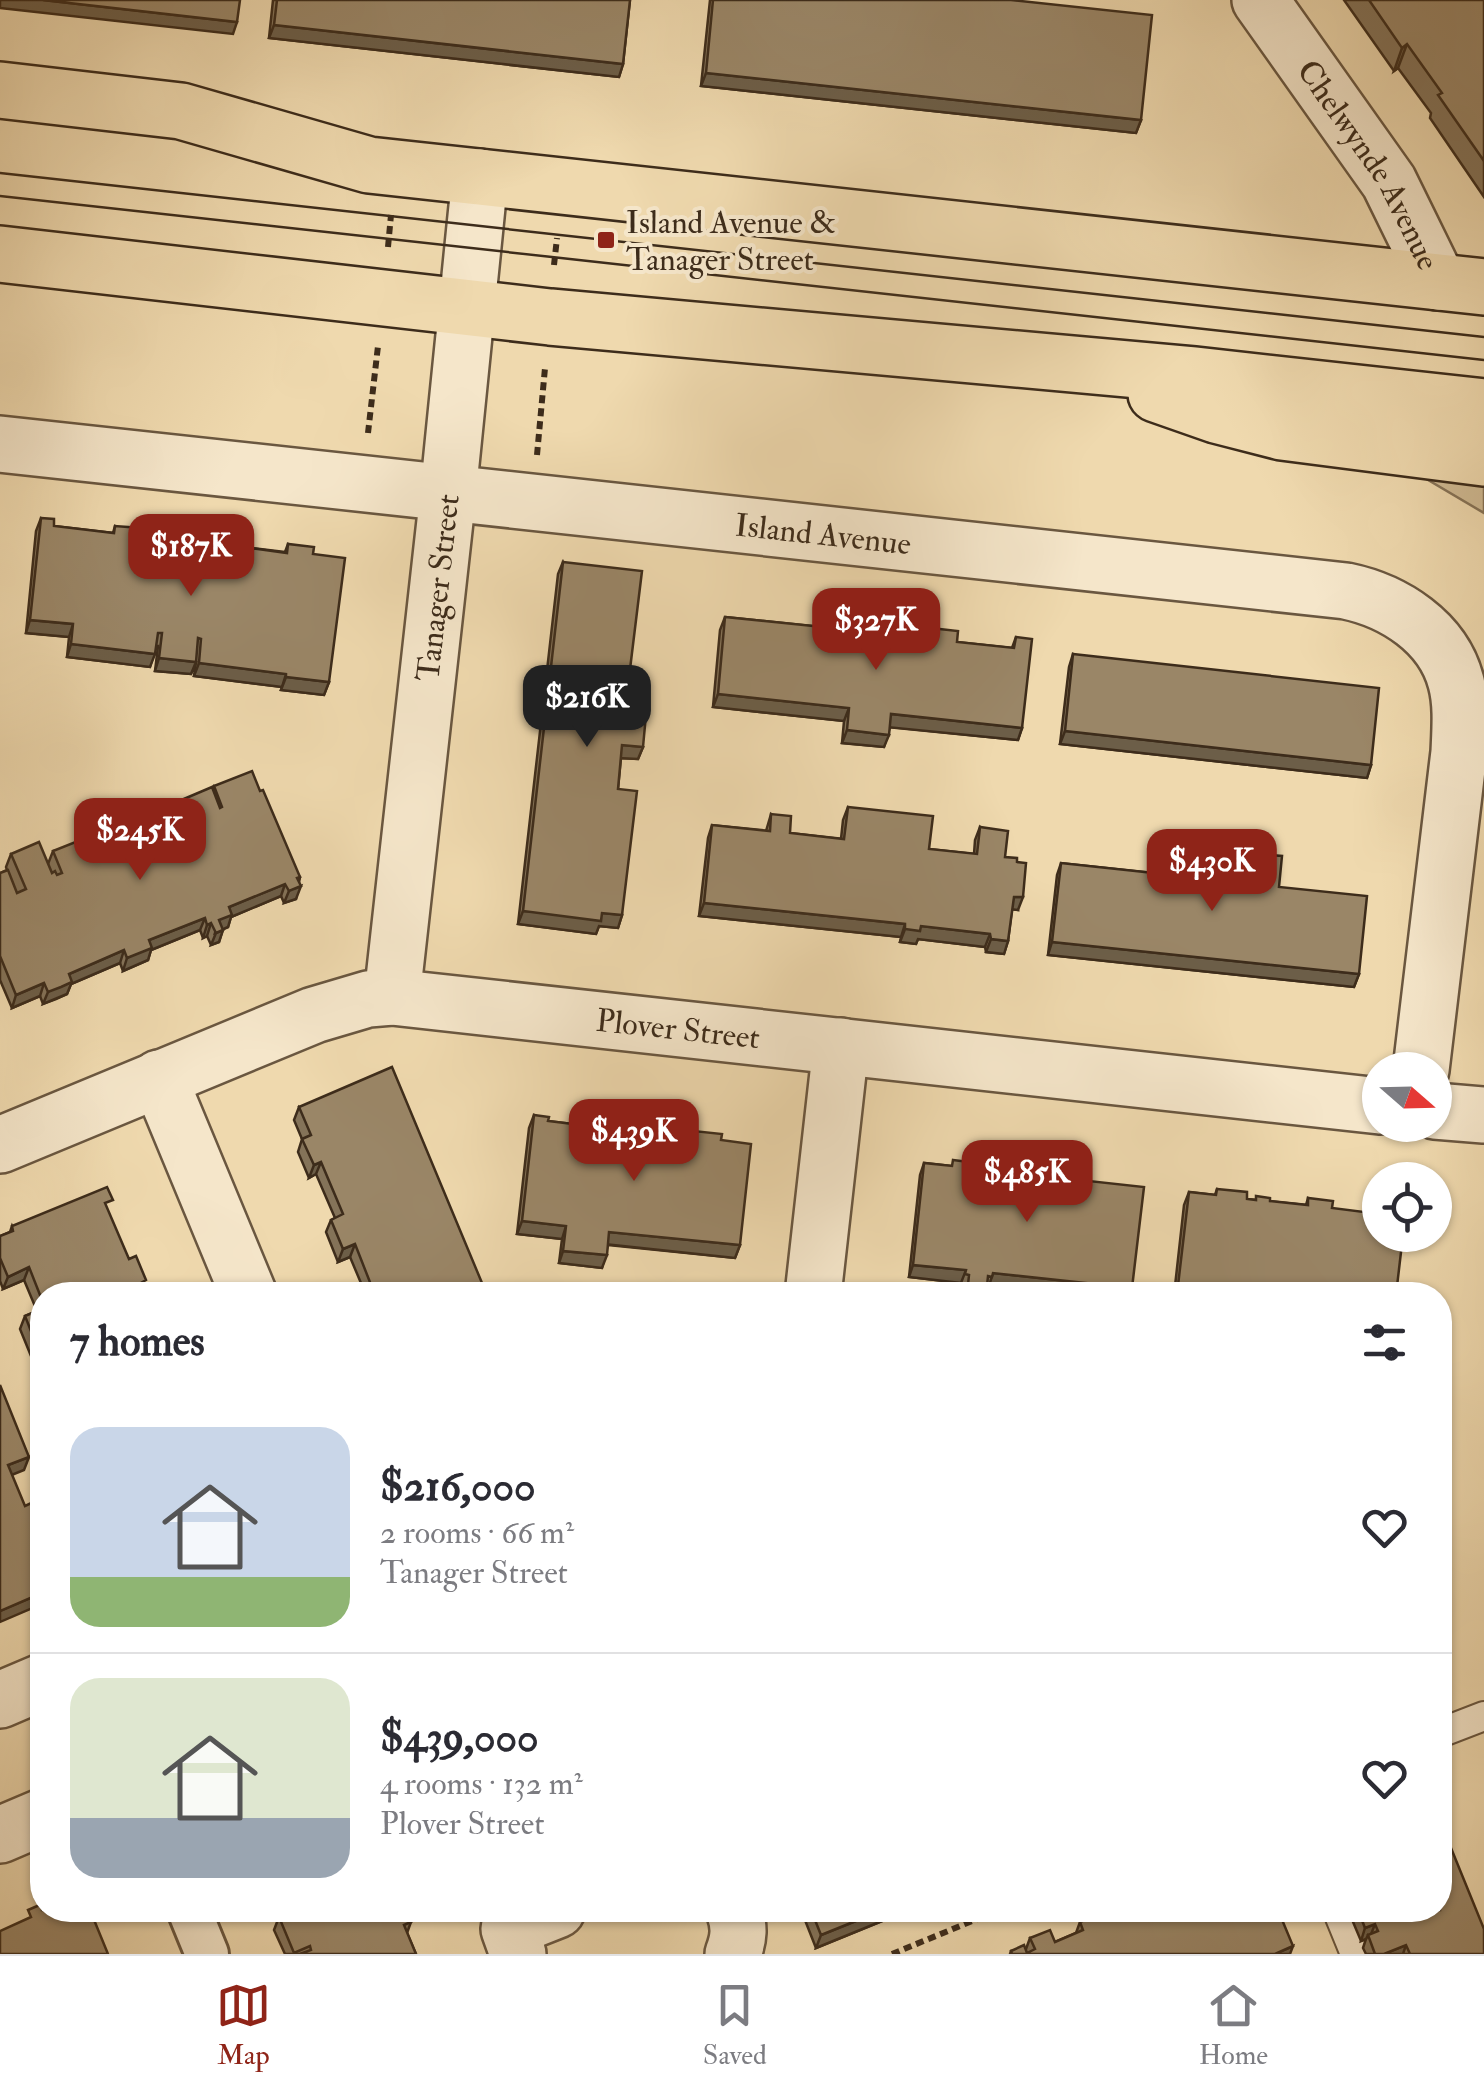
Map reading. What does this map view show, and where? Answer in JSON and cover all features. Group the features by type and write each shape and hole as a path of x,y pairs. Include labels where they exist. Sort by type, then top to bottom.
{"main road":[{"path":"0,90 181,111 369,165 1461,284"},
{"path":"0,254 467,308 1194,375 1484,407"},
{"path":"1077,366 1216,415 1282,432 1484,458"}],"street":[{"name":"Chelwynde Avenue","path":"1260,0 1461,284"},
{"name":"Tanager Street","path":"392,997 480,177"},
{"name":"Island Avenue","path":"0,444 1367,595 1404,614 1429,635 1448,661 1460,707 1459,752 1422,1052"},
{"name":"Plover Street","path":"0,1145 314,1014 368,998 392,997 1362,1104"},
{"path":"814,1282 841,1046"},
{"path":"159,1078 243,1282"},
{"path":"1452,1112 1484,1115"},
{"path":"0,1700 30,1687"},
{"path":"0,1834 30,1822"},
{"path":"193,1922 207,1954"},
{"path":"733,1954 739,1937 738,1922"}],"lane":[{"path":"1452,1728 1484,1716"},
{"path":"1342,1922 1354,1954"}],"path":[{"path":"387,259 392,206"},
{"path":"553,276 558,224"},
{"path":"366,449 379,341"},
{"path":"536,466 546,356"},
{"path":"892,1954 908,1951 972,1922"}],"shaded area":[{"path":"1352,435 1484,441 1484,513"}],"building":[{"path":"43,0 240,0 237,22"},
{"path":"277,0 630,0 623,64 274,25"},
{"path":"713,0 1011,0 1152,15 1141,120 706,73"},
{"path":"1369,0 1484,0 1484,161 1407,44 1402,48"},
{"path":"41,518 54,519 54,526 114,533 115,526 141,528 140,536 201,542 202,535 228,538 227,545 287,553 288,544 314,547 313,554 345,558 329,682 199,663 198,638 196,662 159,658 162,633 158,633 155,654 71,644 73,624 30,620"},
{"path":"563,562 642,571 626,702 647,704 643,747 622,745 618,789 637,791 622,915 602,913 601,921 523,911"},
{"path":"725,617 929,638 930,628 958,631 957,642 1014,648 1016,637 1032,639 1022,728 891,714 889,735 847,730 849,708 718,694"},
{"path":"1073,654 1379,688 1371,765 1065,731"},
{"path":"252,771 301,886 289,891 285,884 229,907 232,915 219,920 223,930 216,933 205,918 149,940 152,948 127,958 124,950 69,974 72,982 61,987 48,992 44,983 16,995 0,956 0,873 8,870 17,893 26,889 11,854 39,842 52,873 57,875 62,873 53,851 88,837 97,858 100,857 93,837 130,821 137,841 142,840 133,819 170,805 182,830 172,804 212,787 220,808 214,786"},
{"path":"848,807 933,816 929,849 977,854 980,827 1008,831 1005,857 1026,863 1023,897 1014,897 1008,941 991,939 990,934 921,926 920,931 905,929 905,924 704,903 712,825 770,831 771,814 791,816 790,833 844,839"},
{"path":"1194,852 1282,856 1279,887 1367,896 1359,974 1052,942 1061,863 1192,877"},
{"path":"392,1067 482,1282 370,1282 355,1244 343,1249 331,1220 343,1214 321,1162 314,1165 302,1139 311,1135 299,1107"},
{"path":"534,1115 549,1117 548,1121 606,1128 607,1121 636,1124 635,1131 693,1138 694,1131 722,1134 721,1140 751,1144 740,1245 609,1232 607,1255 563,1251 566,1226 522,1221"},
{"path":"953,1160 985,1164 985,1170 1038,1176 1039,1171 1055,1172 1071,1174 1070,1179 1144,1187 1133,1282 1076,1282 993,1273 987,1282 968,1282 966,1270 913,1265 924,1163 952,1166"},
{"path":"107,1187 113,1200 105,1203 129,1259 136,1256 146,1280 35,1282 29,1267 8,1277 0,1258 0,1236 13,1231 12,1226"},
{"path":"1189,1192 1247,1192 1247,1199 1256,1200 1256,1196 1308,1205 1308,1198 1333,1201 1332,1208 1362,1212 1362,1252 1401,1252 1398,1282 1178,1282"},
{"path":"0,1385 29,1457 8,1465 25,1506 30,1504 30,1598 0,1611"},
{"path":"1452,1850 1484,1929 1484,1954 1410,1954 1406,1945 1375,1954 1368,1935 1378,1931 1375,1924 1365,1928 1363,1922 1452,1922"},
{"path":"30,1917 30,1922 95,1922 108,1954 0,1954 0,1931"},
{"path":"281,1922 411,1922 404,1925 416,1954 300,1954 311,1950 310,1946 294,1953"},
{"path":"816,1922 853,1922 821,1935"},
{"path":"1080,1922 1283,1922 1293,1946 1275,1954 1012,1954 1011,1951 1024,1945 1027,1953 1035,1949 1030,1938 1050,1930 1055,1942 1083,1930"}],"tram line":[{"path":"0,173 1484,337"},
{"path":"0,196 1484,360"}],"place":[{"name":"Island Avenue & Tanager Street","path":"606,240"}]}
